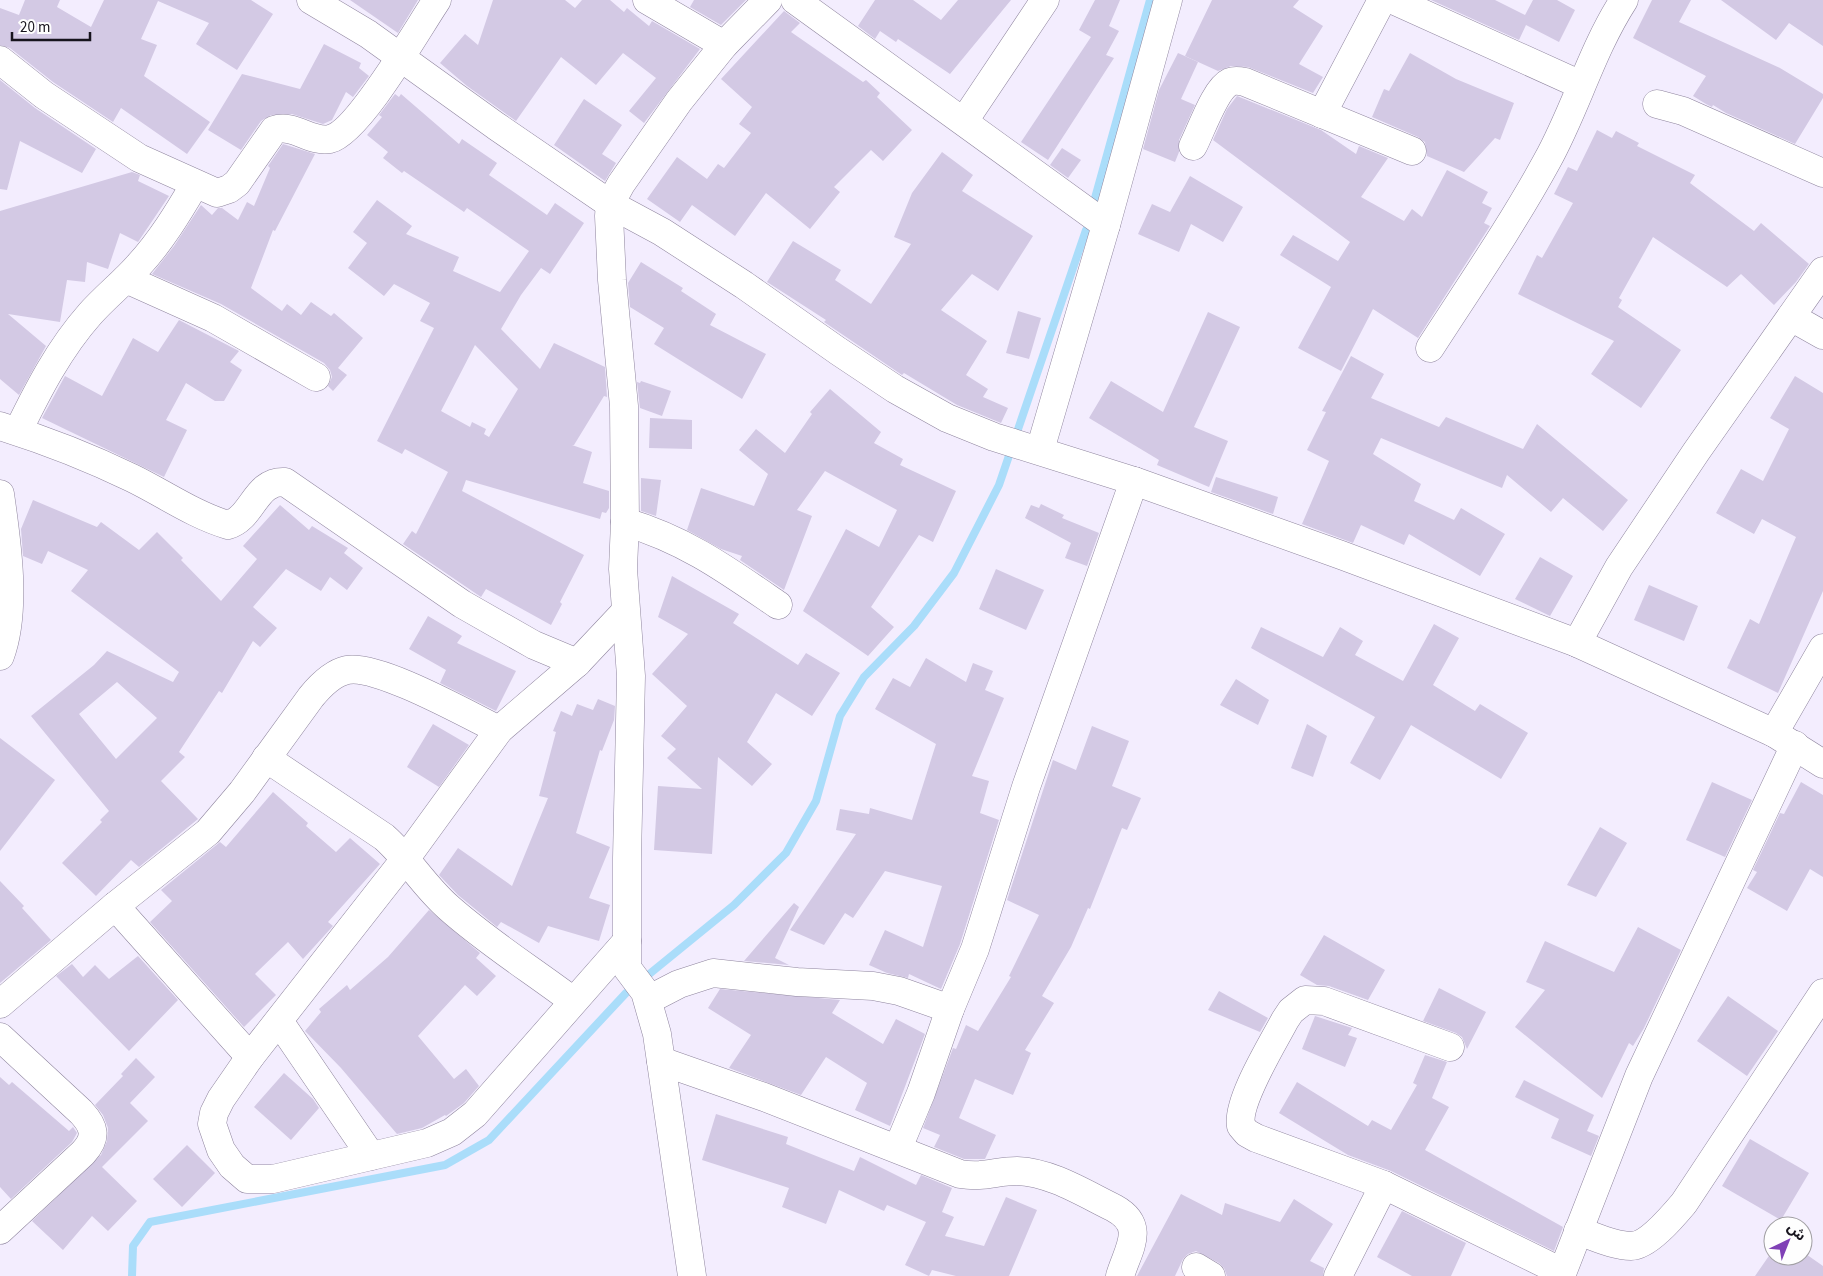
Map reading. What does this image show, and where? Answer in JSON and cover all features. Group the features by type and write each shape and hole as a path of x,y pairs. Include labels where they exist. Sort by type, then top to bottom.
{"street":[{"path":"312,0 368,34 399,58 610,204 662,232 744,285 895,389 947,418 1449,594 1577,643 1785,739 1823,764"},
{"path":"0,60 52,100 139,158 217,193 229,189 254,162 269,135 280,128 287,128 319,138 331,139 348,126 367,106 437,0"},
{"path":"647,0 724,45"},
{"path":"692,1276 657,1034 646,996 627,968 631,676 623,569 625,522 624,406 612,280 610,204 638,157 724,45 768,0"},
{"path":"795,0 1106,225"},
{"path":"964,121 1044,0"},
{"path":"1039,450 1106,225 1168,0"},
{"path":"1322,114 1382,0"},
{"path":"1393,0 1581,85"},
{"path":"1430,348 1548,160 1608,25 1624,0"},
{"path":"1194,146 1218,94 1230,82 1246,82 1412,151"},
{"path":"1657,104 1683,112 1823,173"},
{"path":"195,184 163,236 90,315 70,340 9,428 67,448 132,478 204,516 228,525 240,518 267,486 278,482 286,482 462,604 534,645 577,663"},
{"path":"1577,643 1619,566 1696,452 1823,271"},
{"path":"126,278 213,318 316,377"},
{"path":"1791,317 1823,335"},
{"path":"898,1148 921,1093 950,1009 975,949 1026,787 1134,482"},
{"path":"0,494 10,605 2,646"},
{"path":"625,522 658,532 683,544 778,605"},
{"path":"625,612 577,663 499,730 406,858 250,1057 221,1099 214,1113 212,1124 222,1150 240,1174 247,1179 273,1179 414,1147 452,1132 475,1114 627,942"},
{"path":"1450,1047 1324,1001 1305,1000 1291,1011 1285,1020 1248,1092 1239,1118 1241,1126 1247,1133 1384,1185 1561,1274 1639,1076 1823,648"},
{"path":"0,1004 115,906 208,832 230,807 311,696 323,683 348,670 369,672 402,683 499,730"},
{"path":"266,758 352,813 384,836 406,858 448,907 573,1001"},
{"path":"115,906 250,1057"},
{"path":"646,996 713,973 797,982 873,986 899,991 950,1009"},
{"path":"1578,1231 1615,1243 1632,1246 1646,1240 1662,1227 1684,1203 1823,993"},
{"path":"279,1021 371,1156"},
{"path":"0,1037 90,1121 94,1134 92,1142 83,1153 0,1230"},
{"path":"660,1061 764,1097 898,1148 960,1174 977,1177 1016,1171 1036,1173 1125,1214 1133,1228 1132,1241 1120,1276"},
{"path":"1338,1276 1384,1185"}],"building":[{"path":"25,0 60,0 57,7 91,27 104,0 251,0 273,14 237,70 196,44 209,23 158,1 141,39 157,45 144,76 210,122 187,154 121,108 113,122 53,82 10,48 0,45 0,8 19,15"},
{"path":"350,0 418,0 398,33"},
{"path":"493,0 565,0 575,8 582,0 610,0 624,12 627,8 649,26 652,21 700,49 644,123 629,111 656,78 623,53 596,85 561,57 516,121 467,86 440,63 465,34 478,45"},
{"path":"694,0 746,0 721,25 690,7"},
{"path":"875,0 913,0 941,20 958,0 1011,0 950,74 898,39 896,42 880,31 875,39 858,26"},
{"path":"1095,0 1120,0 1109,26 1119,31 1106,55 1114,58 1048,160 1021,142 1091,37 1079,30"},
{"path":"1212,0 1299,0 1293,7 1323,26 1299,64 1323,77 1313,93 1248,67 1231,66 1218,71 1185,56"},
{"path":"1431,0 1495,0 1525,15 1533,0 1557,0 1575,10 1559,42 1526,25 1519,40"},
{"path":"1652,0 1691,0 1679,22 1780,68 1823,94 1823,98 1795,144 1726,113 1713,105 1712,107 1693,96 1706,76 1633,38"},
{"path":"1721,0 1823,0 1823,46 1789,23 1776,40"},
{"path":"784,11 800,23 791,32 863,82 866,80 880,93 877,97 912,130 883,161 871,150 834,187 840,192 810,229 766,193 735,236 692,205 680,222 647,199 677,157 707,179 718,164 724,168 751,133 739,124 752,107 721,79"},
{"path":"324,44 361,63 359,68 369,76 353,97 346,92 332,120 323,124 292,114 271,115 261,121 241,150 208,130 242,74 300,89"},
{"path":"1178,53 1198,62 1181,99 1195,105 1179,140 1179,152 1175,162 1143,149 1159,90"},
{"path":"1410,53 1456,79 1514,103 1500,140 1495,138 1464,172 1427,156 1425,142 1418,137 1372,117 1384,89 1389,91"},
{"path":"0,80 35,108 96,149 82,173 20,141 7,190 0,189"},
{"path":"395,94 399,97 401,94 459,144 462,139 497,163 489,175 547,215 555,203 584,223 550,274 541,268 521,295 501,329 540,369 554,343 605,367 607,397 604,396 574,445 572,445 592,452 583,483 609,491 609,508 606,513 602,512 600,519 466,480 462,491 584,555 560,602 562,604 551,625 486,589 481,597 403,544 412,531 416,534 448,472 405,449 402,454 377,441 434,328 420,321 430,303 394,284 384,296 348,268 367,243 353,232 377,200 412,226 406,234 459,257 453,271 500,292 529,251 467,208 464,212 404,171 402,173 383,158 388,152 367,135 382,117 379,115","holes":["475,345 518,389 489,437 484,434 486,429 472,422 470,427 441,411"]},
{"path":"1237,96 1321,130 1356,154 1359,146 1388,158 1361,197 1404,221 1412,209 1422,217 1447,170 1488,192 1482,203 1492,208 1484,223 1490,226 1418,338 1373,309 1341,371 1298,348 1331,287 1280,255 1293,235 1338,261 1350,242 1213,140 1227,109"},
{"path":"584,99 622,125 602,154 616,163 605,181 554,145"},
{"path":"1597,130 1612,138 1616,131 1639,143 1637,146 1695,175 1690,183 1754,231 1761,223 1809,264 1796,282 1774,305 1741,274 1727,287 1653,237 1619,298 1622,300 1618,307 1681,350 1641,408 1591,374 1614,341 1518,294 1537,255 1542,258 1573,203 1554,194 1568,167 1577,171"},
{"path":"283,144 315,154 275,231 273,230 251,288 282,311 287,304 301,315 311,302 331,316 334,313 363,338 338,368 347,375 333,391 328,386 332,377 330,370 324,363 221,304 152,274 174,246 201,205 212,215 218,208 222,208 238,220 247,202 254,206 270,168 268,166"},
{"path":"1062,148 1081,160 1068,178 1050,165"},
{"path":"942,152 973,175 962,191 1033,236 998,291 972,274 941,310 987,341 966,375 988,389 983,397 1008,408 1001,423 957,405 904,373 902,375 824,322 826,320 767,282 793,241 841,270 835,280 871,304 911,244 894,237 912,193"},
{"path":"132,172 140,175 138,181 169,196 138,242 120,233 108,269 87,262 85,282 67,280 60,322 8,314 46,346 19,395 0,379 0,211"},
{"path":"1190,176 1243,207 1223,242 1191,224 1179,252 1138,234 1152,204 1170,212"},
{"path":"641,262 683,288 681,291 716,314 710,325 766,354 742,399 654,344 664,328 630,307 628,283"},
{"path":"1018,311 1041,318 1029,359 1006,353"},
{"path":"1208,312 1240,327 1194,427 1228,441 1209,487 1157,465 1159,460 1089,418 1111,381 1163,412"},
{"path":"179,320 239,351 230,362 242,370 224,401 215,401 186,383 166,420 187,430 164,477 42,418 65,376 102,396 133,338 158,352"},
{"path":"1351,356 1384,374 1371,398 1439,427 1446,417 1523,449 1537,424 1628,500 1603,531 1563,498 1551,512 1507,475 1502,488 1381,438 1373,454 1421,484 1414,501 1454,520 1461,508 1505,534 1480,576 1409,534 1404,545 1361,525 1353,543 1302,524 1329,461 1307,450 1326,412 1322,411"},
{"path":"1795,376 1823,393 1823,591 1778,693 1727,668 1750,619 1759,624 1796,537 1762,519 1754,534 1716,513 1741,469 1763,481 1789,429 1770,418"},
{"path":"641,381 671,391 662,416 640,408 637,382 640,383"},
{"path":"830,389 881,432 874,443 903,459 900,465 956,491 933,542 919,535 871,607 894,627 868,656 803,611 846,529 879,547 897,510 825,471 797,510 812,516 784,590 740,560 742,556 721,549 687,530 701,488 754,506 768,474 739,450 756,429 785,453 812,414 810,412"},
{"path":"650,418 692,420 692,449 649,448"},
{"path":"1216,477 1278,497 1273,514 1211,492"},
{"path":"641,478 661,480 656,516 641,511"},
{"path":"33,500 97,527 101,522 139,550 157,532 221,601 257,559 243,546 280,505 309,530 312,526 348,548 344,553 363,568 347,590 330,577 321,591 286,569 253,607 277,628 260,647 253,641 222,693 219,691 179,752 185,757 161,781 198,819 139,867 131,860 96,896 62,863 102,822 100,820 109,811 31,716 94,665 107,651 173,682 179,672 71,591 88,570 48,551 42,564 23,556 21,529","holes":["117,682 157,718 116,759 79,714"]},
{"path":"1041,504 1064,515 1062,518 1099,533 1087,566 1065,558 1071,543 1025,518 1031,505 1039,508"},
{"path":"1540,557 1573,576 1550,616 1515,599"},
{"path":"996,569 1044,590 1026,630 979,609"},
{"path":"672,576 739,614 733,623 798,665 806,653 840,673 812,716 776,693 747,742 772,764 752,786 718,757 712,854 654,850 658,786 702,789 667,758 676,749 661,736 687,706 652,674 688,634 658,617"},
{"path":"1649,585 1698,606 1684,641 1634,620"},
{"path":"428,616 462,636 457,643 516,671 496,711 440,683 446,670 409,649"},
{"path":"1434,624 1459,638 1433,685 1475,711 1480,704 1528,733 1501,779 1411,725 1380,780 1350,763 1375,717 1251,648 1261,627 1323,657 1340,627 1363,641 1355,655 1403,681"},
{"path":"926,658 966,682 973,663 993,671 985,690 1004,698 972,776 989,781 980,813 999,820 960,944 941,989 909,974 908,978 887,973 869,965 885,930 923,947 942,886 885,871 853,918 845,913 824,945 790,930 856,834 836,830 840,809 869,814 870,808 912,820 936,744 875,709 893,678 910,687"},
{"path":"1236,679 1269,700 1258,725 1220,705"},
{"path":"598,699 615,706 614,720 602,751 600,750 576,833 610,847 589,898 610,905 599,941 548,926 539,943 501,922 497,927 458,895 439,875 458,848 512,886 548,798 539,796 556,732 553,731 561,711 572,716 577,704 593,710"},
{"path":"433,724 469,745 439,787 407,767"},
{"path":"1307,724 1327,736 1313,777 1291,768"},
{"path":"1092,726 1129,741 1112,786 1141,798 1127,830 1122,828 1090,909 1088,908 1071,947 1042,996 1054,1003 1025,1050 1031,1053 1013,1095 975,1079 959,1118 996,1135 985,1159 964,1159 934,1147 940,1135 923,1128 953,1048 956,1049 966,1025 978,1031 1011,977 1009,976 1039,915 1007,900 1053,760 1076,770"},
{"path":"0,738 55,780 0,851"},
{"path":"1712,782 1752,800 1725,857 1686,840"},
{"path":"1801,782 1823,795 1823,877 1810,869 1787,911 1747,888 1757,872 1753,870 1780,813 1784,814"},
{"path":"273,792 308,823 306,826 336,852 350,838 380,864 328,922 333,926 303,959 288,942 255,974 276,995 244,1027 150,922 172,901 161,890 220,842 226,847"},
{"path":"1600,827 1627,843 1596,897 1567,885"},
{"path":"0,881 24,906 22,908 51,940 0,983"},
{"path":"794,903 799,907 775,958 789,965 744,961"},
{"path":"429,910 480,953 476,958 496,976 477,996 465,985 418,1036 454,1079 466,1069 479,1086 464,1103 446,1116 422,1128 397,1134 341,1068 305,1031 321,1012 319,1009 347,985 350,990 388,957"},
{"path":"1638,927 1681,950 1644,1028 1633,1046 1629,1043 1602,1098 1515,1027 1545,990 1526,982 1545,941 1614,972"},
{"path":"1324,935 1385,970 1368,1000 1329,986 1317,985 1300,975"},
{"path":"138,956 178,1000 129,1051 56,976 72,964 83,977 95,965 109,979"},
{"path":"1439,988 1486,1012 1467,1049 1462,1037 1456,1033 1423,1021"},
{"path":"720,989 840,1000 832,1013 883,1044 896,1019 925,1034 890,1126 855,1110 867,1083 826,1057 801,1095 729,1068 751,1035 708,1008"},
{"path":"1219,991 1268,1018 1260,1032 1208,1010"},
{"path":"1728,996 1778,1031 1747,1076 1697,1041"},
{"path":"1315,1016 1352,1028 1348,1035 1357,1038 1345,1067 1302,1049"},
{"path":"1425,1055 1447,1062 1432,1098 1449,1107 1425,1150 1563,1227 1554,1251 1391,1171 1348,1155 1279,1113 1297,1082 1368,1126 1372,1120 1391,1130 1417,1085 1413,1083"},
{"path":"136,1058 155,1077 130,1103 148,1121 102,1167 137,1201 108,1231 92,1216 63,1250 32,1221 101,1155 107,1141 108,1128 103,1115 95,1105 123,1076 121,1074"},
{"path":"284,1073 313,1099 319,1108 291,1140 254,1107"},
{"path":"0,1077 9,1085 12,1082 69,1131 73,1127 77,1133 72,1142 11,1199 0,1187"},
{"path":"1524,1080 1594,1115 1587,1131 1599,1136 1591,1156 1551,1138 1559,1119 1515,1097"},
{"path":"716,1114 788,1137 786,1144 854,1171 860,1157 916,1185 921,1175 952,1188 942,1212 954,1217 945,1236 984,1246 1006,1197 1037,1210 1009,1276 956,1276 932,1270 929,1276 905,1265 926,1222 887,1205 884,1211 839,1190 826,1224 782,1207 789,1188 702,1160"},
{"path":"1750,1139 1809,1173 1783,1216 1774,1216 1722,1186"},
{"path":"187,1145 215,1173 182,1207 153,1179"},
{"path":"1181,1194 1222,1215 1225,1203 1280,1222 1294,1199 1333,1224 1310,1261 1324,1268 1323,1276 1227,1276 1224,1268 1219,1263 1196,1251 1188,1254 1183,1259 1175,1276 1137,1276"},
{"path":"1402,1211 1466,1243 1451,1276 1412,1276 1377,1257"},
{"path":"1813,1259 1823,1266 1823,1276 1755,1276 1763,1264 1763,1266 1813,1266"}],"waterway":[{"path":"1095,198 1150,0"},
{"path":"132,1276 133,1246 150,1222 445,1165 489,1140 626,993 734,905 786,853 816,801 840,716 864,677 914,626 954,573 999,485 1086,230"}]}
